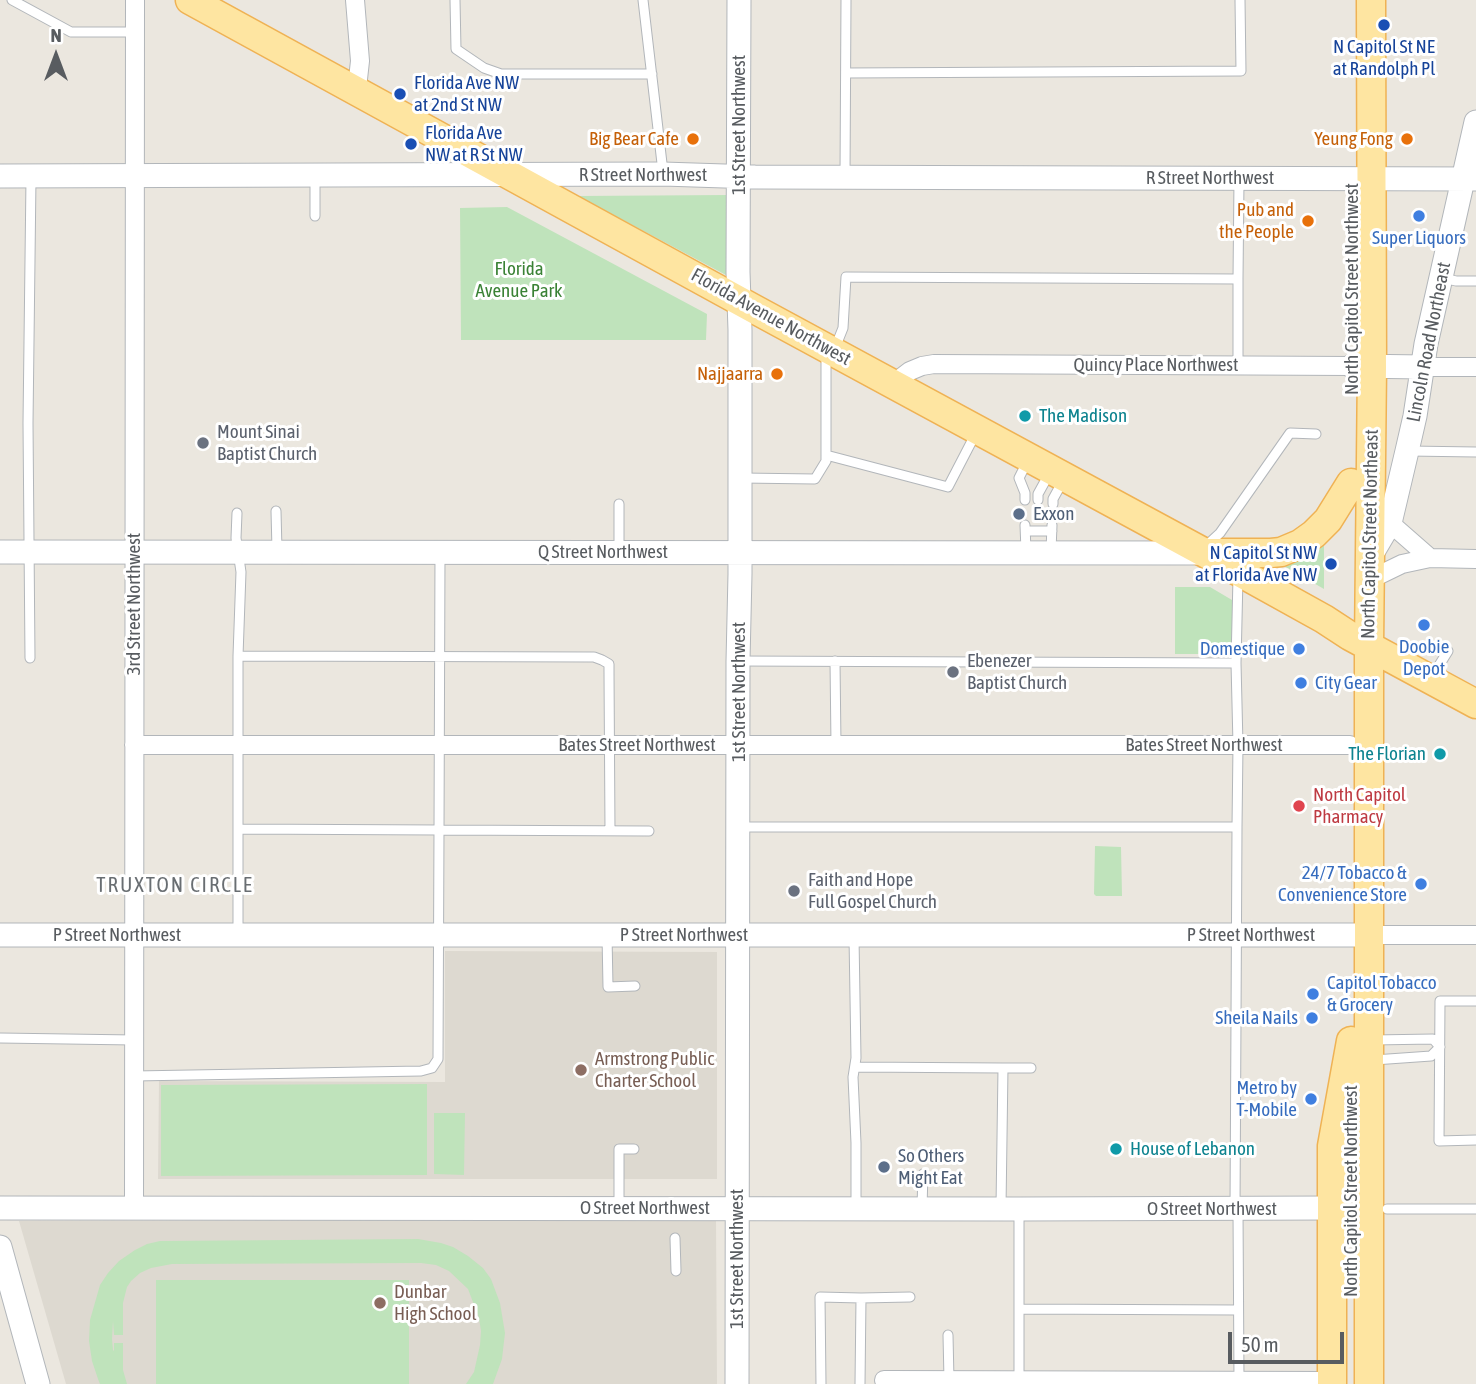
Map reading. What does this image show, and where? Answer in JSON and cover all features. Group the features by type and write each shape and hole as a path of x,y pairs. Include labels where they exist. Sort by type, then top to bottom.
{"main road":[{"name":"Florida Avenue Northwest","path":"190,0 978,430 1047,486 1203,552 1476,705"},
{"name":"North Capitol Street Northwest","path":"1338,1383 1364,1052 1350,745 1360,641 1352,483 1362,366 1361,179 1352,0"},
{"path":"1361,179 1371,0"},
{"name":"North Capitol Street Northeast","path":"1360,935 1360,641 1370,568 1362,366"},
{"path":"1203,552 1281,552 1300,544 1328,520 1352,483"},
{"name":"North Capitol Street Northwest","path":"1338,1383 1332,1146 1364,1052"},
{"path":"1364,1052 1387,1143 1387,1384"},
{"path":"1364,1052 1368,1384"}],"street":[{"name":"3rd Street Northwest","path":"134,1208 135,0"},
{"path":"354,90 360,61 355,0"},
{"name":"1st Street Northwest","path":"737,1384 739,0"},
{"name":"Lincoln Road Northeast","path":"1370,568 1390,523 1441,277 1470,179 1476,122"},
{"name":"R Street Northwest","path":"0,176 663,174 1470,179"},
{"name":"Quincy Place Northwest","path":"893,384 910,371 934,364 1424,367"},
{"path":"1424,367 1476,367"},
{"path":"1390,523 1430,558"},
{"name":"Q Street Northwest","path":"0,552 740,553 1026,536 1051,536 1203,552"},
{"path":"1370,568 1402,565 1430,558 1476,559"},
{"name":"Bates Street Northwest","path":"134,745 1350,745"},
{"name":"P Street Northwest","path":"0,935 1360,935"},
{"path":"1360,935 1476,935"},
{"name":"O Street Northwest","path":"0,1208 1332,1208"},
{"path":"0,1247 37,1384"},
{"path":"880,1382 949,1380 1338,1383"}],"lane":[{"path":"12,0 71,33 135,32"},
{"path":"455,0 456,49 484,68 501,74 652,74"},
{"path":"643,0 663,174"},
{"path":"845,177 846,0"},
{"path":"846,73 1241,71 1240,0"},
{"path":"30,658 28,410 31,176"},
{"path":"315,176 315,216"},
{"path":"1238,365 1239,178"},
{"path":"740,478 815,479 826,461 830,349 843,328 846,277 1238,279"},
{"path":"1441,277 1456,281 1476,281"},
{"path":"826,455 948,487 978,430"},
{"path":"1203,552 1220,533 1290,433 1317,434"},
{"path":"1407,451 1476,452"},
{"path":"1019,478 1047,486 1025,497 1019,478"},
{"path":"619,504 619,552"},
{"path":"276,511 277,552"},
{"path":"237,513 236,538 241,572 238,656 238,935"},
{"path":"1026,536 1039,528 1051,536"},
{"path":"134,1076 421,1071 432,1068 438,1059 440,552"},
{"path":"1238,571 1237,935 1233,1074 1239,1382"},
{"path":"1431,680 1448,651"},
{"path":"238,656 593,657 602,660 608,664 609,672 610,831"},
{"path":"738,661 1237,663"},
{"path":"835,662 836,745"},
{"path":"738,827 1237,827"},
{"path":"238,829 649,831"},
{"path":"607,935 608,987 635,986"},
{"path":"854,935 856,1209"},
{"path":"1476,1001 1440,1001 1439,1140 1476,1140"},
{"path":"0,1038 134,1040"},
{"path":"1364,1052 1433,1039 1440,1047"},
{"path":"1364,1052 1432,1056 1440,1047"},
{"path":"855,1067 1031,1068"},
{"path":"1003,1068 1010,1209 1019,1309 1019,1382"},
{"path":"619,1208 619,1149 635,1149"},
{"path":"922,1209 923,1174"},
{"path":"1387,1209 1476,1209"},
{"path":"676,1237 676,1271"},
{"path":"821,1384 820,1297 910,1297"},
{"path":"860,1384 861,1298"},
{"path":"1019,1309 1238,1310"},
{"path":"948,1335 949,1380"}],"shaded area":[{"name":"Armstrong Public Charter School","path":"445,951 717,952 717,1179 158,1179 159,1081 445,1082"},
{"name":"Dunbar High School","path":"716,1220 717,1384 66,1384 19,1221"}],"green space":[{"path":"727,195 726,275 578,196"},
{"name":"Florida Avenue Park","path":"507,207 707,314 706,340 461,340 460,208"},
{"path":"1324,539 1324,589 1277,562"},
{"path":"1175,587 1210,587 1232,600 1232,654 1175,654"},
{"path":"1095,846 1121,847 1122,896 1094,894"},
{"path":"427,1084 427,1175 161,1176 161,1085"},
{"path":"434,1113 465,1113 464,1175 434,1174"},
{"path":"418,1239 453,1247 483,1268 491,1279 500,1303 505,1333 502,1359 493,1384 466,1384 474,1372 481,1331 468,1289 449,1271 436,1265 421,1263 172,1264 151,1268 140,1273 127,1287 123,1303 123,1335 114,1335 113,1321 113,1350 114,1343 123,1343 123,1370 127,1384 100,1384 89,1341 90,1320 100,1285 119,1261 147,1244 160,1241"},
{"path":"156,1280 409,1280 409,1384 156,1384"}],"place":[{"name":"N Capitol St NE at Randolph Pl","path":"1384,25"},
{"name":"Florida Ave NW at 2nd St NW","path":"400,94"},
{"name":"Big Bear Cafe","path":"693,139"},
{"name":"Yeung Fong","path":"1407,139"},
{"name":"Florida Ave NW at R St NW","path":"411,144"},
{"name":"Super Liquors","path":"1419,216"},
{"name":"Pub and the People","path":"1308,221"},
{"name":"Najjaarra","path":"777,374"},
{"name":"The Madison","path":"1025,416"},
{"name":"Mount Sinai Baptist Church","path":"203,443"},
{"name":"Exxon","path":"1019,514"},
{"name":"N Capitol St NW at Florida Ave NW","path":"1331,564"},
{"name":"Doobie Depot","path":"1424,625"},
{"name":"Domestique","path":"1299,649"},
{"name":"Ebenezer Baptist Church","path":"953,672"},
{"name":"City Gear","path":"1301,683"},
{"name":"The Florian","path":"1440,754"},
{"name":"North Capitol Pharmacy","path":"1299,806"},
{"name":"24/7 Tobacco & Convenience Store","path":"1421,884"},
{"name":"Faith and Hope Full Gospel Church","path":"794,891"},
{"name":"Capitol Tobacco & Grocery","path":"1313,994"},
{"name":"Sheila Nails","path":"1312,1018"},
{"name":"Armstrong Public Charter School","path":"581,1070"},
{"name":"Metro by T-Mobile","path":"1311,1099"},
{"name":"House of Lebanon","path":"1116,1149"},
{"name":"So Others Might Eat","path":"884,1167"},
{"name":"Dunbar High School","path":"380,1303"}],"district":[{"name":"TRUXTON CIRCLE","path":"175,885"}]}
